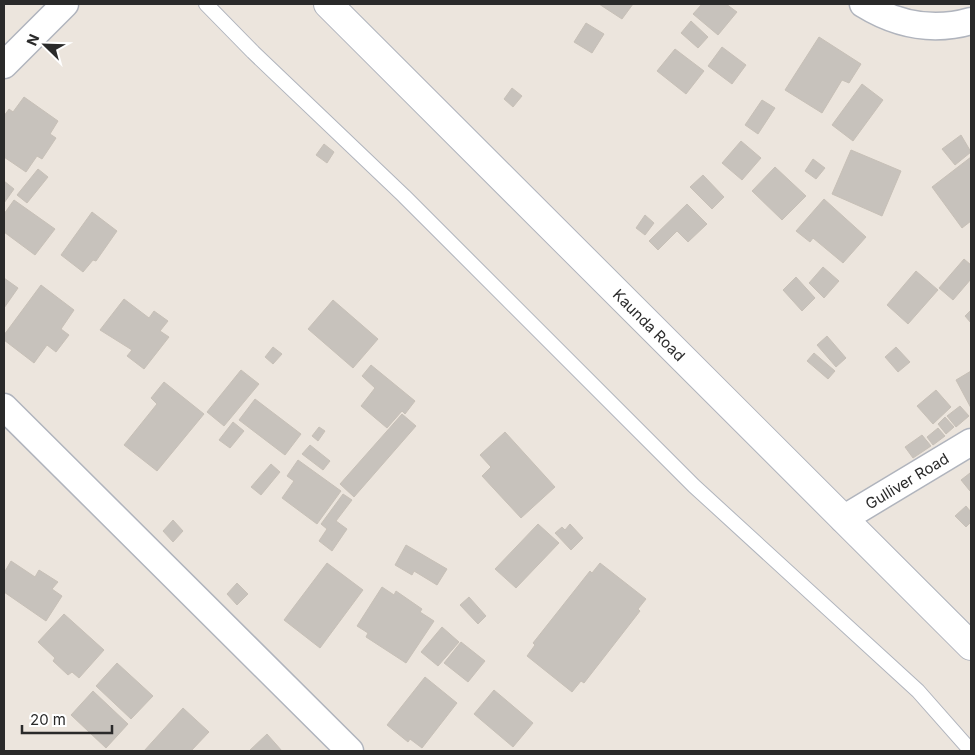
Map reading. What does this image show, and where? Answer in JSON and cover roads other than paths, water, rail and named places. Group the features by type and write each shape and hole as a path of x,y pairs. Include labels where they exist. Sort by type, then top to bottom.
{"main road":[{"name":"Kaunda Road","path":"328,4 971,646"}],"street":[{"path":"4,66 65,4"},
{"path":"863,4 878,13 908,24 939,28 971,21"},
{"path":"4,407 350,751"},
{"name":"Gulliver Road","path":"843,519 971,442"}],"lane":[{"path":"206,4 253,52 404,196 694,486 918,691 971,751"}]}
